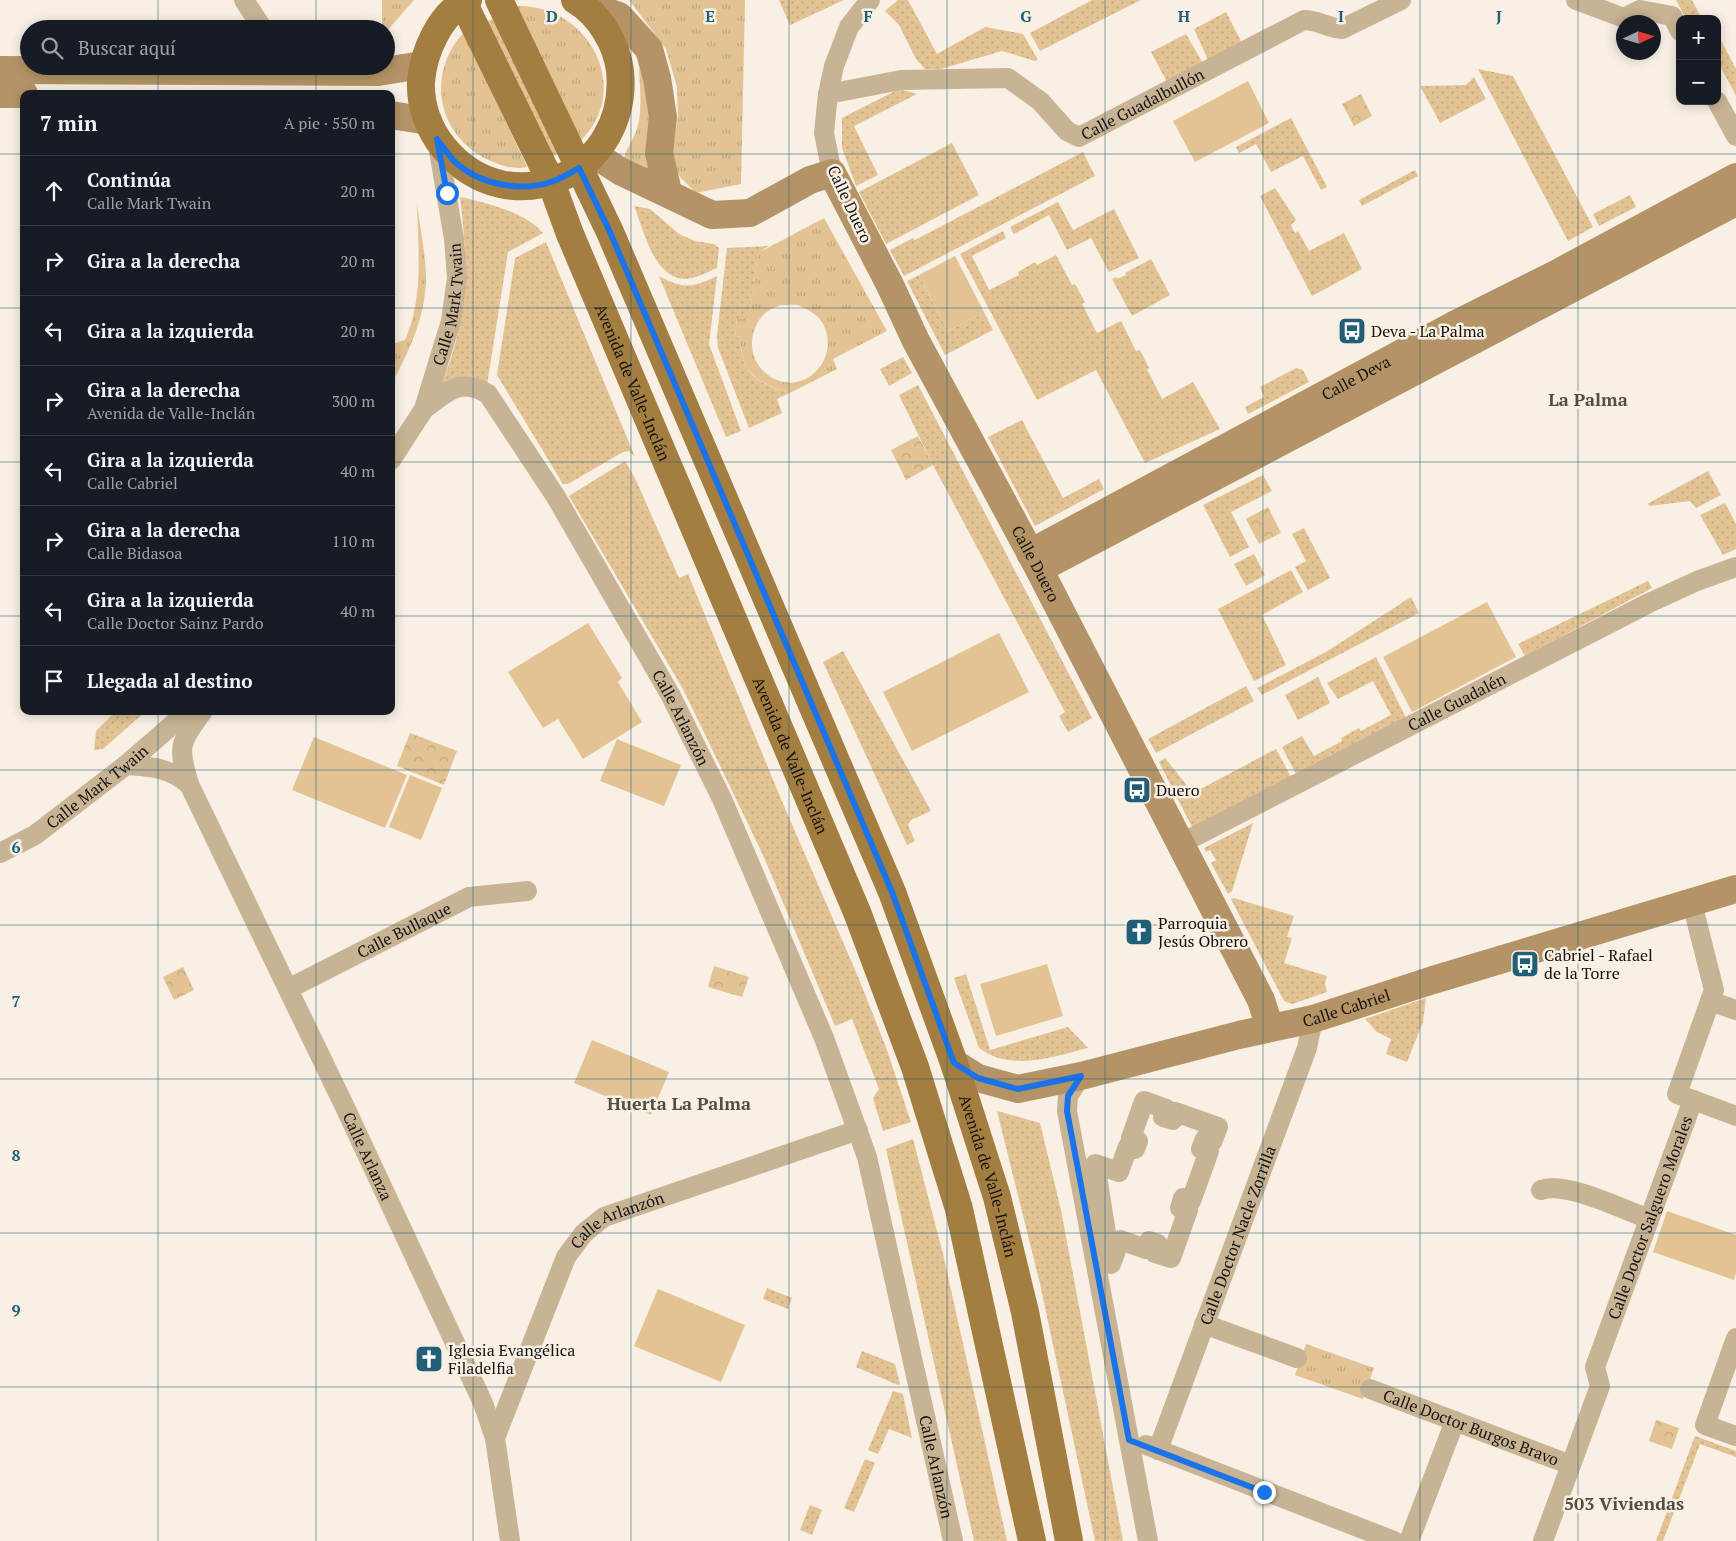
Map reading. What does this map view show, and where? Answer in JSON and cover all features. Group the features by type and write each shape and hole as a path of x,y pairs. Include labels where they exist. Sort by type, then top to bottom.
{"main road":[{"name":"Avenida de Valle-Inclán","path":"499,0 587,162 610,232 892,892 954,1063 996,1197 1022,1302 1069,1541"},
{"name":"Avenida de Valle-Inclán","path":"464,1 552,182 570,234 856,912 915,1068 959,1209 1032,1541"},
{"path":"464,1 436,30 422,65 421,93 432,130 457,163 478,177 502,185 518,186 552,182 587,162 614,126 622,93 618,58 604,27 578,1"}],"street":[{"path":"244,0 256,20"},
{"name":"Calle Duero","path":"870,0 849,27 834,66 828,94 824,133 832,173 890,285 916,341 1034,561 1261,1000 1270,1028"},
{"name":"Calle Guadalbullón","path":"828,94 901,80 1008,78 1040,100 1067,131 1079,137 1304,20 1316,20 1342,30 1401,0"},
{"path":"1576,0 1624,18 1640,10 1672,16 1676,23"},
{"path":"578,1 619,16 648,49 657,78 663,117 659,153 668,192"},
{"path":"395,69 422,65"},
{"path":"0,70 20,70"},
{"path":"0,94 20,94"},
{"path":"1719,105 1736,136"},
{"path":"395,116 432,130"},
{"name":"Calle Mark Twain","path":"395,454 424,408 451,321 457,278 454,239 432,130"},
{"path":"587,162 620,171 668,192 712,215 750,212 810,180 832,173"},
{"name":"Calle Deva","path":"1034,561 1446,329 1554,275 1736,177"},
{"name":"Calle Deva","path":"1034,561 1736,202"},
{"name":"Calle Arlanzón","path":"424,408 456,386 476,387 488,394 556,497 671,696 722,799 824,1038 868,1157 953,1541"},
{"name":"Calle Guadalén","path":"1180,844 1649,603 1697,581 1736,567"},
{"name":"Calle Mark Twain","path":"0,853 35,835 126,766 183,715"},
{"name":"Calle Arlanza","path":"200,715 184,737 182,760 189,784 288,989 483,1404 494,1438 510,1541"},
{"path":"126,766 161,768 176,774 189,784"},
{"name":"Calle Cabriel","path":"954,1063 978,1078 1018,1089 1081,1076 1270,1028 1313,1019 1433,980 1736,889"},
{"name":"Calle Bullaque","path":"288,989 469,897 527,891"},
{"name":"Calle Doctor Salguero Morales","path":"1543,1541 1600,1386 1595,1367 1693,1100 1677,1094 1714,990 1692,903"},
{"path":"1710,1001 1736,1010"},
{"name":"Calle Doctor Nacle Zorrilla","path":"1158,1450 1306,1048 1313,1019"},
{"path":"1081,1076 1068,1096 1067,1111 1148,1541"},
{"path":"1693,1100 1736,1116"},
{"path":"1144,1101 1166,1109 1163,1117 1173,1120 1175,1112 1201,1121 1218,1127 1212,1142 1205,1139 1201,1148 1209,1151 1191,1201 1183,1198 1180,1208 1188,1210 1171,1258 1155,1252 1158,1244 1154,1242 1150,1241 1146,1249 1120,1240 1111,1264 1096,1164 1119,1172 1128,1146 1135,1149 1137,1145 1138,1141 1131,1138 1144,1101"},
{"name":"Calle Arlanzón","path":"494,1438 566,1257 584,1233 604,1217 858,1130"},
{"path":"1541,1190 1568,1190 1649,1219"},
{"path":"1204,1324 1297,1358"},
{"path":"1736,1338 1705,1425 1736,1436"},
{"name":"Calle Doctor Burgos Bravo","path":"1370,1389 1571,1466"},
{"path":"1409,1541 1454,1421"},
{"path":"1129,1440 1394,1541"}],"green space":[{"path":"382,0 414,0 395,22 395,20 382,20"},
{"path":"629,0 745,0 741,184 696,193 680,177 671,159 678,117 677,87 666,49"},
{"path":"779,0 844,0 790,25"},
{"path":"898,0 908,0 937,54 985,27 1023,34 1038,60 1035,61 1002,51 941,69 925,69 916,59 899,25 885,11"},
{"path":"1092,0 1141,0 1040,51 1030,33"},
{"path":"1676,0 1692,0 1700,15 1684,15"},
{"path":"516,6 542,9 564,19 582,34 596,53 603,75 603,98 595,121 579,142"},
{"path":"1226,12 1243,45 1209,62 1194,29"},
{"path":"496,17 559,152 552,157 486,22"},
{"path":"464,32 527,167 514,168 505,166 474,152 449,123 443,105 441,86 444,67 452,49"},
{"path":"1186,34 1204,65 1168,84 1151,52"},
{"path":"1721,41 1736,69 1736,96 1721,68"},
{"path":"647,66 658,173 624,162 640,117 639,69"},
{"path":"1478,69 1513,76 1593,227 1568,241"},
{"path":"1474,77 1486,99 1440,123 1420,86 1466,85"},
{"path":"1248,81 1269,123 1195,162 1173,121"},
{"path":"899,89 917,94 854,126 878,175 856,186 842,148 842,118"},
{"path":"1361,94 1372,116 1354,126 1342,104"},
{"path":"1291,118 1327,187 1321,190 1303,156 1271,172 1256,144 1239,153 1236,147"},
{"path":"952,143 979,195 886,244 859,192"},
{"path":"1083,152 1095,176 904,276 890,250 913,238 915,240"},
{"path":"1415,170 1418,176 1362,206 1359,200"},
{"path":"1275,188 1296,220 1291,225 1295,233 1298,231 1309,251 1344,233 1362,269 1312,296 1260,196"},
{"path":"1630,195 1636,207 1599,226 1593,214"},
{"path":"460,197 505,209 526,219 543,233 508,252 487,385 442,384 457,337 464,292 465,247"},
{"path":"1058,202 1073,230 1114,209 1139,258 1109,272 1091,238 1067,250 1049,215 1014,234 1010,227"},
{"path":"417,203 425,261 425,294 415,334 395,377 395,343 405,340 411,324 417,290 419,255"},
{"path":"634,206 650,209 679,234 695,241 714,244 719,248 717,268 688,279 673,276 657,261 651,251"},
{"path":"824,218 887,331 833,359 837,369 790,393 769,386 748,368 741,350 741,338 735,337 737,319 750,311 758,253","holes":["784,305 798,305 816,315 822,323 827,336 827,350 818,369 807,378 794,382 782,382 770,377 754,357 752,343 755,328 763,315 772,308"]},
{"path":"1003,231 1006,238 972,256 989,290 1019,275 1018,272 1035,262 1037,265 1056,255 1072,285 1075,284 1085,302 1082,304 1097,333 1121,321 1136,351 1140,350 1162,399 1193,382 1220,429 1145,463 1096,370 1037,400 960,254"},
{"path":"546,242 635,457 629,451 623,452 568,484 563,484 497,375 515,258"},
{"path":"769,246 758,253 750,311 746,319 737,319 735,337 741,338 741,350 744,360 754,376 769,386 790,393 777,399 782,413 749,428 718,348 717,335 727,248"},
{"path":"955,256 984,312 948,331 919,275"},
{"path":"1151,259 1170,295 1132,316 1112,279 1126,275 1125,273"},
{"path":"919,275 948,331 984,312 993,330 945,355 907,281"},
{"path":"659,276 681,285 694,285 717,276 709,344 741,431 726,437"},
{"path":"903,357 912,373 889,386 880,369"},
{"path":"1296,368 1303,370 1309,382 1248,414 1245,407 1264,397 1260,387"},
{"path":"918,385 1092,718 1068,732 1059,716 1065,712 933,465 899,395"},
{"path":"1022,420 1063,498 1099,479 1104,489 1035,526 988,437"},
{"path":"918,436 933,465 906,480 891,450"},
{"path":"625,461 636,480 679,578 688,574 784,806 859,979 887,1050 911,1122 883,1131 873,1098 879,1089 852,1019 835,1026 763,855 683,689 569,496"},
{"path":"1708,471 1721,495 1696,508 1690,501 1650,506 1647,504"},
{"path":"1263,475 1272,491 1231,512 1249,547 1230,557 1203,505"},
{"path":"1725,503 1736,524 1736,549 1723,555 1700,515"},
{"path":"1268,507 1281,533 1259,544 1246,519"},
{"path":"1304,528 1330,578 1308,590 1295,567 1306,561 1292,534"},
{"path":"1254,554 1265,575 1246,586 1234,564"},
{"path":"1291,570 1303,592 1262,615 1286,665 1254,681 1218,609"},
{"path":"1648,581 1652,588 1525,656 1518,644"},
{"path":"1411,597 1419,613 1262,695 1257,688 1326,652"},
{"path":"1487,602 1516,657 1412,712 1383,657"},
{"path":"588,623 622,678 618,682 642,722 583,759 558,719 543,728 508,672"},
{"path":"999,633 1029,692 912,751 883,692"},
{"path":"843,651 931,811 911,820 908,825 915,841 907,845 823,662"},
{"path":"1376,657 1406,718 1297,776 1282,747 1302,736 1314,756 1342,741 1341,738 1359,728 1361,731 1391,715 1373,681 1338,699 1327,683"},
{"path":"1318,677 1330,703 1298,720 1285,695"},
{"path":"1246,686 1254,701 1156,753 1148,739"},
{"path":"112,715 141,715 103,749 94,750 96,731"},
{"path":"410,733 457,751 444,785 397,766"},
{"path":"314,737 407,775 385,828 292,790"},
{"path":"617,739 681,765 664,806 600,781"},
{"path":"1276,749 1292,779 1193,829 1159,762 1165,758 1193,793"},
{"path":"410,775 442,788 421,840 389,827"},
{"path":"1253,823 1232,891 1228,894 1211,863 1216,860 1210,850 1206,852 1204,848"},
{"path":"1234,898 1294,916 1287,937 1292,938 1284,963 1327,976 1325,983 1327,992 1292,1004 1284,1001 1231,899"},
{"path":"1047,964 1063,1016 996,1036 980,984"},
{"path":"714,966 749,977 742,997 708,987"},
{"path":"183,967 194,990 174,1000 163,977"},
{"path":"966,974 990,1050 1068,1027 1088,1048 1047,1058 1018,1061 991,1055 979,1048 954,978"},
{"path":"1426,998 1423,1022 1407,1062 1386,1054 1391,1039 1377,1032 1365,1019"},
{"path":"592,1040 669,1072 651,1115 574,1083"},
{"path":"997,1111 1040,1123 1061,1210 1123,1541 1095,1541 1040,1284"},
{"path":"913,1139 943,1254 1007,1541 974,1541 886,1149"},
{"path":"1667,1211 1736,1235 1736,1273 1734,1280 1653,1252"},
{"path":"767,1288 792,1298 788,1309 763,1299"},
{"path":"658,1289 745,1325 721,1382 634,1346"},
{"path":"1306,1344 1374,1368 1363,1399 1295,1375"},
{"path":"862,1351 895,1364 900,1384 898,1385 856,1367"},
{"path":"893,1391 903,1394 912,1438 889,1429 878,1454 868,1450"},
{"path":"1656,1420 1679,1428 1672,1449 1649,1441"},
{"path":"1695,1436 1736,1451 1736,1457 1700,1444 1663,1541 1656,1541"},
{"path":"865,1459 875,1463 854,1512 844,1508"},
{"path":"810,1505 822,1510 812,1535 800,1530"}],"place":[{"name":"Deva - La Palma","path":"1352,331"},
{"name":"Duero","path":"1137,790"},
{"name":"Parroquia Jesús Obrero","path":"1139,932"},
{"name":"Cabriel - Rafael de la Torre","path":"1525,964"},
{"name":"Iglesia Evangélica Filadelfia","path":"429,1359"}],"district":[{"name":"La Palma","path":"1588,399"},
{"name":"Huerta La Palma","path":"679,1103"},
{"name":"503 Viviendas","path":"1624,1503"}],"route":[{"path":"447,193 437,139 457,163 478,177 502,185 527,186 552,182 579,168 610,232 892,892 954,1063 978,1078 993,1084 1018,1089 1081,1076 1068,1096 1067,1111 1129,1440 1264,1492"}]}
